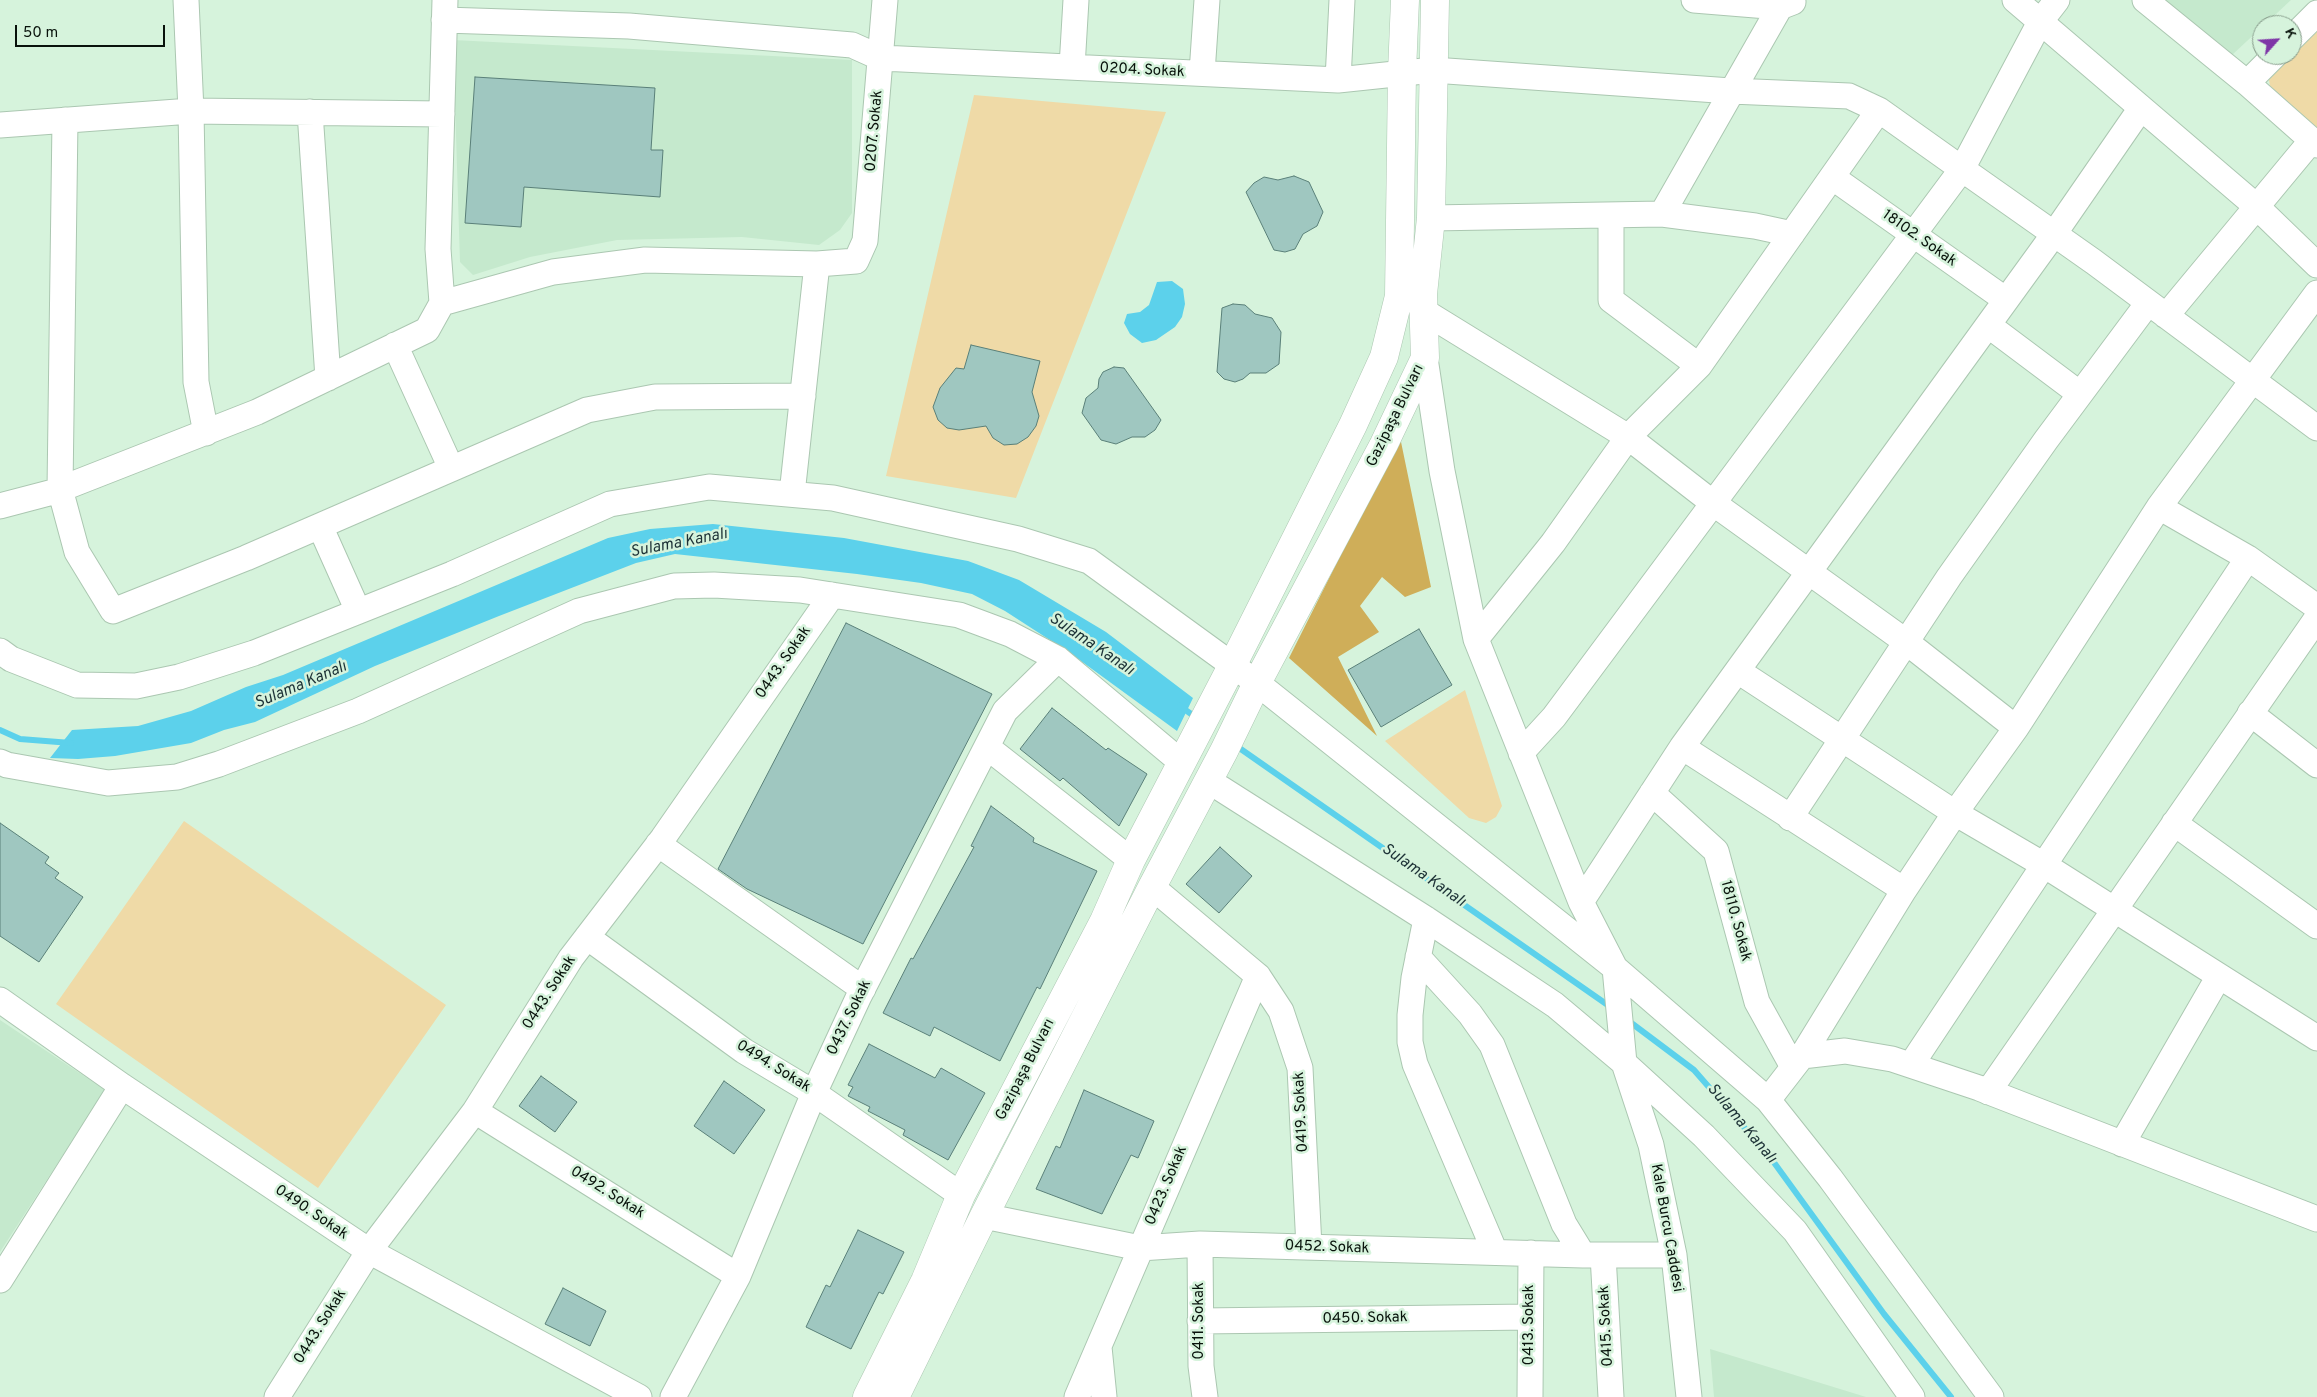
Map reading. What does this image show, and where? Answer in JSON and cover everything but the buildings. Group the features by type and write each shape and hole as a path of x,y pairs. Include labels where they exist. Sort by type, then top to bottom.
{"main road":[{"path":"1232,666 1353,425 1384,357 1399,296 1402,72 1406,0"},
{"name":"Gazipaşa Bulvarı","path":"895,1397 984,1216 1152,887 1209,781 1244,711 1256,682 1384,444 1424,358 1423,294 1430,218 1435,0"},
{"name":"Gazipaşa Bulvarı","path":"867,1397 925,1281 962,1195 1104,921 1131,860 1185,753 1232,666"}],"street":[{"path":"186,0 191,111 196,382 206,432"},
{"name":"0207. Sokak","path":"817,264 856,260 865,241 885,0"},
{"path":"1072,67 1076,0"},
{"path":"1202,73 1207,0"},
{"path":"1338,80 1342,0"},
{"path":"1694,0 1786,2"},
{"path":"2015,0 2256,206 2317,265"},
{"path":"1521,753 1554,718 1962,169 2040,22 2057,0"},
{"path":"1790,818 1905,641 2080,394 2315,142 2247,83 2145,0"},
{"path":"1662,214 1731,91 1786,2"},
{"path":"0,506 60,489 257,412 427,330 442,303 438,250 445,10 852,45 881,58"},
{"path":"2302,28 2317,13"},
{"name":"0204. Sokak","path":"881,58 1338,80 1433,70 1731,91 1849,96 1879,110 2054,234 2317,428"},
{"path":"2247,83 2265,65"},
{"path":"1581,902 1682,747 2054,234 2141,108"},
{"path":"1476,639 1553,543 1628,437 1699,366 1879,110"},
{"path":"0,125 191,111 442,114"},
{"path":"310,112 328,378"},
{"path":"65,120 60,489 77,552 113,611 320,526 587,410 655,397 803,396"},
{"name":"18102. Sokak","path":"1832,177 2006,300"},
{"path":"1430,218 1662,214 1755,226 1792,234"},
{"path":"1611,216 1611,300 1699,366"},
{"path":"442,303 553,272 645,260 817,264 792,494"},
{"path":"1768,1100 1798,1061 1904,890 1955,813 2016,728 2159,507 2317,293"},
{"path":"1424,312 1628,437 1713,503 1809,570 1905,641 2016,728"},
{"path":"1988,325 2080,394"},
{"path":"395,345 451,468"},
{"path":"1424,358 1442,471 1476,639 1581,902 1615,968"},
{"path":"0,651 12,659 77,685 136,686 188,674 254,652 452,574 610,504 709,486 832,498 1018,539 1089,561 1256,682 1615,968 1768,1100 1830,1178 1991,1397"},
{"path":"2159,507 2248,558 2317,607"},
{"path":"320,526 358,611"},
{"path":"1911,1065 2248,558"},
{"path":"0,762 108,783 177,777 219,764 358,711 579,611 674,586 714,585 800,590 959,615 1010,634 1058,659 1185,753"},
{"name":"0443. Sokak","path":"278,1397 369,1252 475,1111 571,958 658,844 832,595"},
{"path":"1988,1092 2317,618"},
{"name":"0437. Sokak","path":"673,1397 738,1276 814,1093 863,989 1005,711 1058,659"},
{"path":"1738,671 1955,813 2044,865 2317,1038"},
{"path":"2250,713 2317,765"},
{"path":"987,747 1131,860"},
{"path":"1682,747 1904,890"},
{"path":"1209,781 1426,919 1555,1005 1624,1062 1704,1136 1795,1232 1912,1397"},
{"name":"18110. Sokak","path":"1652,793 1716,851 1757,1002 1798,1061"},
{"path":"2174,823 2317,926"},
{"path":"658,844 863,989"},
{"name":"0419. Sokak","path":"1152,887 1258,976 1281,1011 1300,1068 1309,1247"},
{"path":"1426,919 1418,957 1410,1016 1410,1042 1415,1064 1495,1252"},
{"name":"0494. Sokak","path":"587,937 744,1050 814,1093 962,1195"},
{"path":"1418,957 1470,1014 1492,1045 1564,1224 1593,1255"},
{"name":"Kale Burcu Caddesi","path":"1615,968 1624,1062 1652,1145 1674,1255 1689,1397"},
{"name":"0423. Sokak","path":"1076,1397 1258,976"},
{"path":"2122,1144 2219,976"},
{"name":"0490. Sokak","path":"0,1000 122,1086 369,1252 639,1397"},
{"path":"1798,1061 1845,1051 1892,1059 1988,1092 2317,1218"},
{"path":"0,1280 122,1086"},
{"name":"0492. Sokak","path":"475,1111 738,1276"},
{"name":"0452. Sokak","path":"984,1216 1140,1248 1200,1244 1593,1255 1674,1255"},
{"name":"0411. Sokak","path":"1200,1244 1201,1366 1205,1397"},
{"name":"0413. Sokak","path":"1530,1397 1531,1253"},
{"name":"0415. Sokak","path":"1593,1255 1611,1397"},
{"name":"0450. Sokak","path":"1200,1321 1530,1317"},
{"path":"1098,1345 1104,1397"}],"shaded area":[{"path":"2164,0 2291,0 2275,15 2252,15 2252,36 2232,55"},
{"path":"2317,30 2317,131 2271,91 2268,75 2279,65 2302,65 2302,44"},
{"path":"453,40 852,60 852,213 840,230 819,245 742,237 617,240 530,257 473,275 460,262"},
{"path":"974,95 1166,112 1016,498 886,476"},
{"path":"1400,437 1431,587 1405,597 1382,577 1360,606 1379,632 1338,657 1377,736 1289,658"},
{"path":"1465,690 1502,806 1496,817 1486,823 1469,818 1385,741"},
{"path":"184,821 446,1005 318,1188 56,1004"},
{"path":"0,1020 105,1090 0,1252"},
{"path":"1710,1349 1866,1397 1714,1397"}],"water":[{"path":"1172,281 1183,289 1185,304 1182,317 1175,327 1156,340 1142,343 1130,334 1124,323 1127,314 1140,312 1149,305 1157,282"},
{"path":"713,524 844,538 968,561 1019,580 1106,632 1193,698 1177,731 1070,653 1005,611 972,594 921,583 857,574 675,554 636,563 499,616 375,666 255,722 224,730 191,743 115,756 78,759 50,758 72,730 138,726 191,711 246,687 283,675 608,538 650,529"}],"waterway":[{"name":"Sulama Kanalı","path":"1180,706 1198,719"},
{"name":"Sulama Kanalı","path":"0,730 20,739 71,743"},
{"name":"Sulama Kanalı","path":"1235,745 1612,1008"},
{"name":"Sulama Kanalı","path":"1626,1019 1694,1070 1770,1157 1884,1314 1951,1397"}]}
